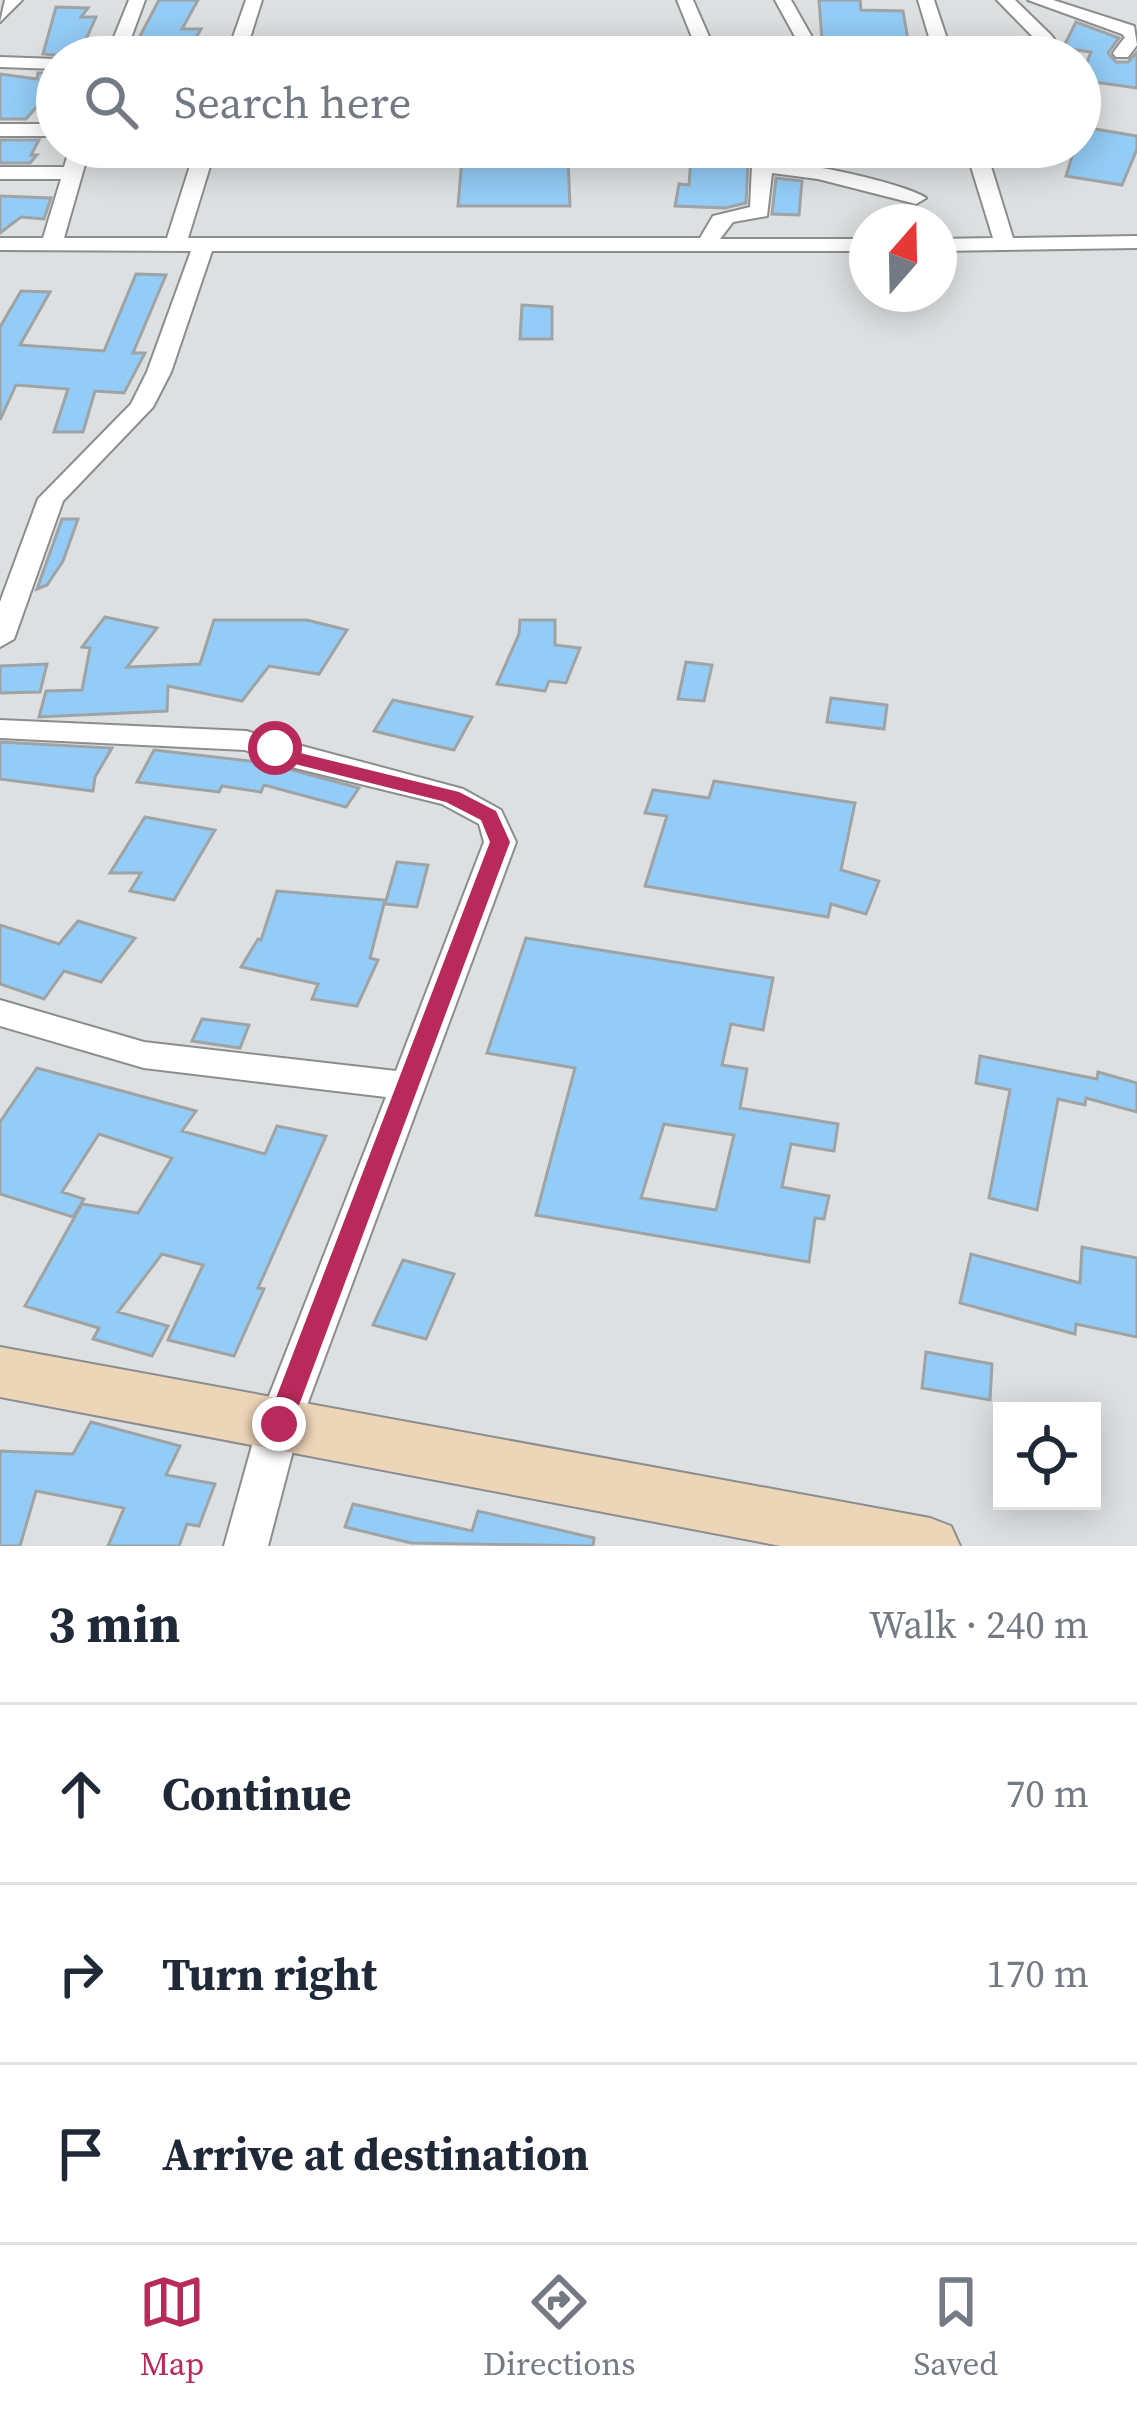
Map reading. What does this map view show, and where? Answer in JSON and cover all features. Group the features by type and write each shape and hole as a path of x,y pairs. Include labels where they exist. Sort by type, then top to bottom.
{"main road":[{"path":"0,1372 930,1546"}],"street":[{"path":"0,17 14,0"},
{"path":"123,36 137,0"},
{"path":"242,36 254,0"},
{"path":"685,0 700,36"},
{"path":"783,0 802,36"},
{"path":"926,0 937,36"},
{"path":"1005,0 1042,36"},
{"path":"1036,0 1128,30 1135,36 1122,52"},
{"path":"0,62 36,63"},
{"path":"0,130 36,130"},
{"path":"51,247 74,168"},
{"path":"175,247 199,168"},
{"path":"708,245 713,225 722,218 760,212 761,168"},
{"path":"835,168 916,198"},
{"path":"908,168 918,204"},
{"path":"981,168 1005,244"},
{"path":"0,173 73,173"},
{"path":"957,244 1137,242"},
{"path":"0,244 849,245"},
{"path":"0,639 52,499 141,407 159,372 203,246"},
{"path":"0,729 242,742 452,797 489,815 500,842 279,1424 247,1546"},
{"path":"0,1013 144,1055 410,1086"}],"building":[{"path":"159,0 198,0 182,29 201,29 197,36 140,36"},
{"path":"819,0 860,0 861,10 903,11 907,36 822,36"},
{"path":"56,7 88,8 81,17 96,17 87,36 48,36"},
{"path":"1076,22 1119,38 1108,53 1116,62 1128,62 1137,52 1137,88 1101,83 1101,36 1069,36"},
{"path":"0,74 36,79 36,108 26,119 0,119"},
{"path":"1101,130 1137,136 1137,149 1122,185 1066,176 1068,168 1101,168"},
{"path":"0,140 36,140 31,155 36,156 30,163 0,163"},
{"path":"461,168 568,168 570,206 458,206"},
{"path":"690,168 748,168 746,203 725,208 675,206 679,184 689,185"},
{"path":"776,178 802,181 799,215 772,214"},
{"path":"0,196 51,198 44,219 21,217 0,233"},
{"path":"136,274 166,275 133,353 145,353 124,393 95,391 83,432 54,432 68,389 16,385 0,420 0,327 21,291 50,292 20,345 104,351"},
{"path":"522,305 552,307 552,339 520,339"},
{"path":"62,519 78,519 63,561 47,585 37,589"},
{"path":"105,617 157,628 127,667 200,664 214,620 307,620 347,630 319,674 269,666 242,701 168,686 167,711 39,717 46,691 82,690 90,648 82,647"},
{"path":"520,620 555,620 555,645 580,648 566,683 549,681 545,691 497,684 519,634"},
{"path":"686,662 712,665 704,701 678,699"},
{"path":"47,664 40,692 0,693 0,666"},
{"path":"831,698 887,705 884,729 827,722"},
{"path":"393,700 472,717 454,750 374,731"},
{"path":"0,742 112,748 95,777 93,791 0,779"},
{"path":"154,750 266,763 359,788 346,807 264,785 261,792 222,786 219,792 137,782"},
{"path":"714,781 855,803 841,870 879,881 866,914 831,904 828,917 645,886 667,816 645,813 653,790 709,798"},
{"path":"145,817 215,830 174,900 130,891 141,873 110,873"},
{"path":"397,862 428,865 417,907 385,904"},
{"path":"277,891 385,900 370,958 378,960 357,1006 312,999 318,984 241,967 261,940"},
{"path":"78,921 135,938 101,982 64,971 44,999 0,984 0,925 59,944"},
{"path":"526,938 773,978 763,1030 731,1024 722,1065 747,1069 740,1108 838,1124 834,1151 791,1144 782,1187 829,1196 824,1219 815,1218 809,1262 536,1215 575,1068 487,1053","holes":["664,1124 734,1135 716,1210 641,1198"]},
{"path":"202,1019 249,1025 240,1048 192,1041"},
{"path":"980,1056 1097,1079 1098,1072 1137,1083 1137,1112 1086,1098 1085,1105 1058,1099 1037,1210 989,1198 1010,1090 976,1083"},
{"path":"37,1068 196,1111 182,1131 265,1154 277,1126 326,1136 258,1288 264,1289 234,1356 168,1340 203,1265 162,1254 118,1312 168,1326 152,1356 93,1339 99,1328 25,1306 82,1204 138,1213 172,1158 99,1134 62,1192 84,1199 73,1217 0,1194 0,1122"},
{"path":"1082,1247 1137,1258 1137,1337 1076,1324 1075,1334 960,1303 971,1254 1080,1283"},
{"path":"403,1260 454,1274 426,1339 373,1325"},
{"path":"926,1352 992,1364 990,1400 922,1388"},
{"path":"91,1422 180,1446 166,1475 215,1484 199,1526 187,1524 179,1546 108,1546 124,1508 36,1491 20,1546 0,1546 0,1451 73,1454"},
{"path":"353,1504 472,1531 478,1511 594,1538 593,1546 411,1543 345,1527"}],"route":[{"path":"275,748 294,758 452,797 489,815 500,842 279,1424"}]}
